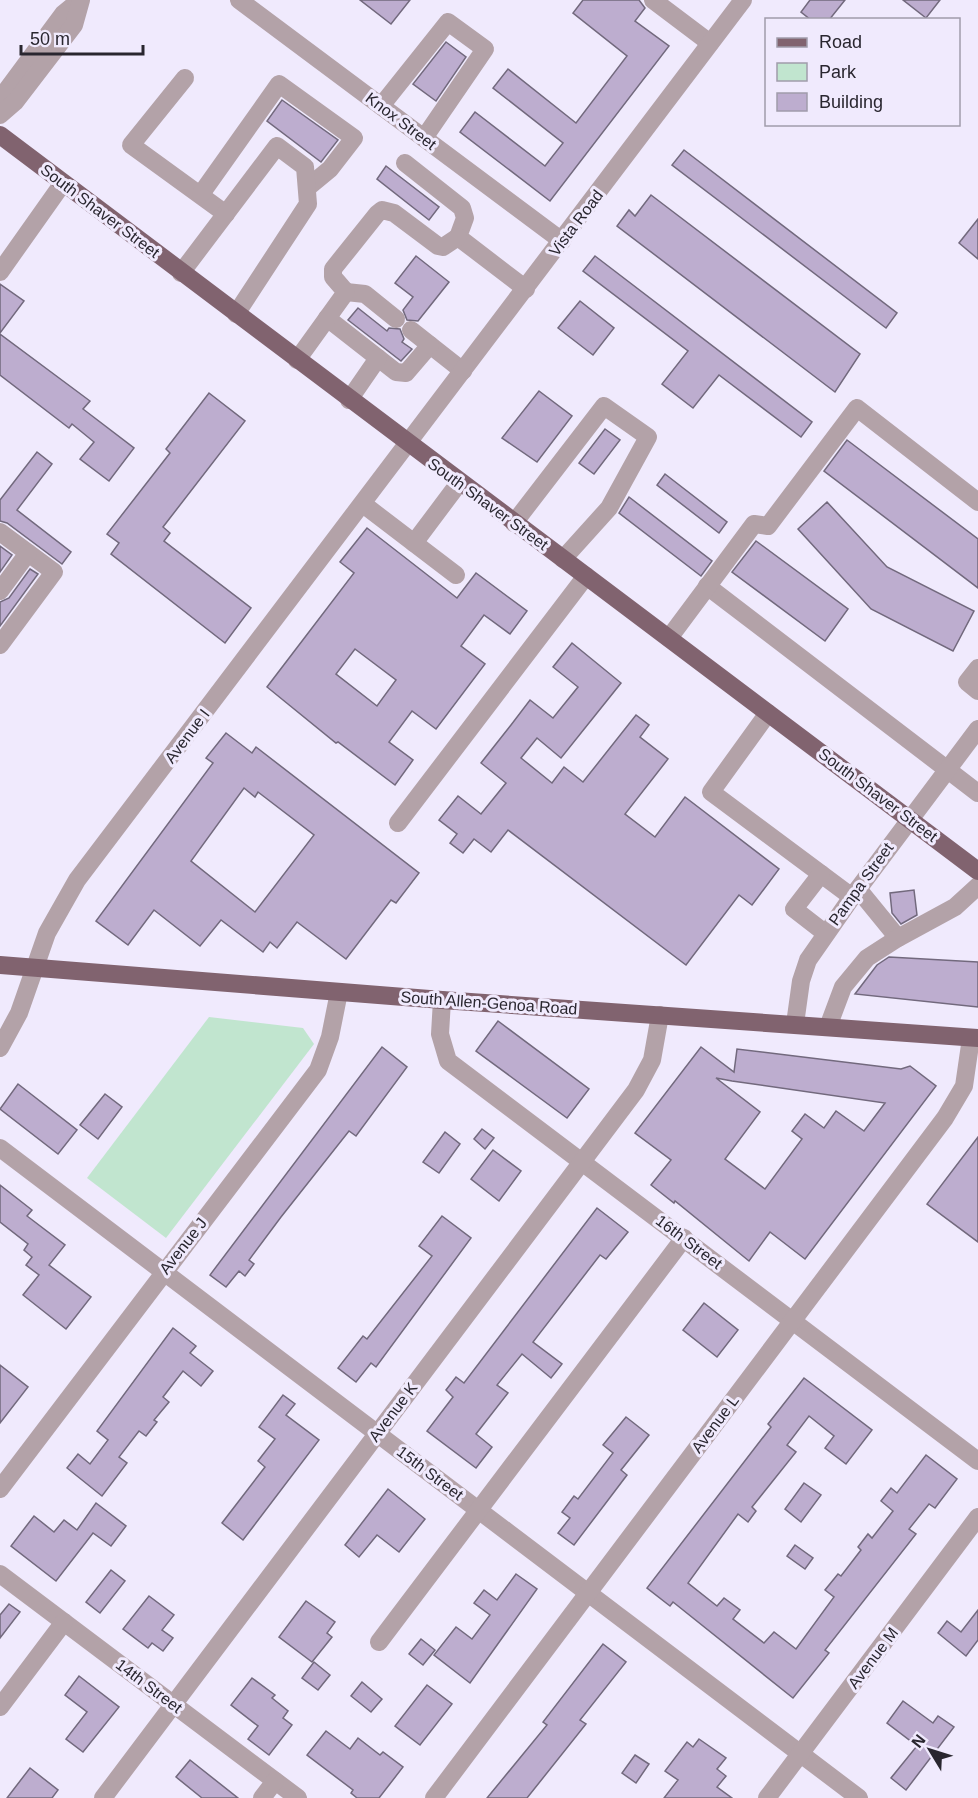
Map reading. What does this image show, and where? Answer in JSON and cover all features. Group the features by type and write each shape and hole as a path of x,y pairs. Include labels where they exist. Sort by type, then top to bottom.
{"main road":[{"name":"South Shaver Street","path":"0,135 459,483 978,871"},
{"name":"South Allen-Genoa Road","path":"0,965 442,1000 975,1038"}],"street":[{"path":"0,99 63,14 81,0"},
{"path":"0,115 15,102 74,25 81,0"},
{"path":"653,0 710,43"},
{"name":"Vista Road","path":"408,444 743,0"},
{"name":"Knox Street","path":"242,1 562,241"},
{"path":"381,106 448,22 467,35 485,49 424,138"},
{"path":"185,78 131,145 226,214"},
{"path":"201,194 279,84 354,138 330,169 307,188"},
{"path":"182,273 277,146 305,167 308,204 236,314"},
{"path":"396,319 365,294 346,292 333,277 333,269 382,210 394,213 438,246 443,247 458,237 465,218 462,208 405,163"},
{"path":"0,272 63,183"},
{"path":"458,237 526,289"},
{"path":"297,360 346,292"},
{"path":"327,318 396,372 406,373 430,345"},
{"path":"411,330 464,371"},
{"path":"350,400 378,358"},
{"path":"514,523 604,406 648,437 609,508 563,559"},
{"path":"669,638 754,524 768,526 857,408 978,502"},
{"name":"Avenue I","path":"0,1048 19,1012 33,967 47,933 77,880 408,444"},
{"path":"414,543 459,483"},
{"path":"363,504 456,575"},
{"path":"0,532 54,572 0,645"},
{"path":"0,591 28,553"},
{"path":"398,823 586,576"},
{"path":"707,586 978,793"},
{"path":"978,668 967,682 978,691"},
{"path":"768,712 711,792 821,874 855,893 898,938"},
{"name":"Pampa Street","path":"795,1024 801,981 808,960 825,933 978,729"},
{"path":"821,874 794,909 825,933"},
{"path":"828,1027 843,987 867,958 955,907 978,886"},
{"name":"Avenue J","path":"0,1489 163,1271 318,1071 330,1037 339,992"},
{"name":"16th Street","path":"442,1000 440,1034 448,1061 978,1461"},
{"name":"Avenue K","path":"103,1798 636,1090 652,1060 660,1015"},
{"name":"Avenue L","path":"434,1798 945,1118 964,1086 975,1038"},
{"name":"15th Street","path":"0,1148 859,1798"},
{"path":"379,1642 684,1238"},
{"name":"Avenue M","path":"767,1798 978,1517"},
{"name":"14th Street","path":"0,1574 298,1798"},
{"path":"0,1707 64,1622"},
{"path":"262,1798 275,1781"}],"green space":[{"path":"209,1017 303,1028 314,1044 166,1238 87,1178"}],"building":[{"path":"360,0 410,0 391,24"},
{"path":"583,0 639,0 645,8 635,21 669,46 550,201 460,132 475,112 545,166 563,143 493,88 508,69 576,123 627,56 573,13"},
{"path":"810,0 845,0 831,18 808,18 801,12"},
{"path":"903,0 940,0 926,18"},
{"path":"446,42 466,57 436,101 413,84"},
{"path":"282,100 338,140 321,162 267,121"},
{"path":"684,150 897,313 886,328 672,165"},
{"path":"386,166 439,207 429,220 377,179"},
{"path":"651,195 860,354 835,392 617,226 629,210 635,216"},
{"path":"978,219 978,259 959,243"},
{"path":"416,256 449,282 418,321 407,320 403,310 413,297 395,283"},
{"path":"595,256 812,422 801,437 719,375 693,408 662,384 688,351 583,271"},
{"path":"0,284 24,301 0,333"},
{"path":"580,301 614,328 593,355 558,328"},
{"path":"358,308 387,331 389,328 400,329 404,339 402,342 412,349 401,361 348,320"},
{"path":"0,334 90,401 83,409 134,448 109,481 80,459 94,442 72,424 69,428 0,375"},
{"path":"539,391 572,416 537,462 502,438"},
{"path":"209,393 245,421 163,527 170,533 164,541 251,608 225,643 111,554 119,543 107,534 170,453 166,449"},
{"path":"605,429 620,440 594,474 579,463"},
{"path":"847,440 978,539 978,588 824,471"},
{"path":"37,452 52,464 17,510 71,552 62,564 7,523 0,521 0,500"},
{"path":"665,474 727,522 719,533 657,485"},
{"path":"629,497 712,561 701,576 619,513"},
{"path":"827,502 887,567 974,611 953,651 871,609 798,529"},
{"path":"367,528 457,598 476,573 527,611 510,634 484,615 461,646 485,664 436,729 412,711 389,742 413,760 395,785 338,742 336,743 267,687 354,573 340,562","holes":["355,649 396,680 377,706 336,674"]},
{"path":"756,541 848,609 825,641 732,572"},
{"path":"0,546 12,555 0,572"},
{"path":"30,569 38,574 0,626 0,602 9,598"},
{"path":"572,643 621,683 561,758 537,738 521,758 552,783 564,767 583,782 636,715 649,725 640,737 668,759 625,814 655,837 685,797 779,869 752,905 739,895 686,965 508,830 491,852 474,839 463,853 450,843 457,834 439,820 458,796 481,814 506,783 481,763 530,700 553,718 578,687 553,667"},
{"path":"226,733 252,753 256,747 419,873 396,903 391,900 346,959 297,922 277,948 270,942 263,952 221,920 200,946 154,910 128,945 96,921 213,763 206,758","holes":["244,788 255,797 258,792 314,835 255,912 191,861"]},
{"path":"914,890 917,915 901,924 892,913 890,893"},
{"path":"889,957 978,962 978,1007 855,994 877,965"},
{"path":"498,1021 589,1089 567,1118 476,1051"},
{"path":"382,1047 407,1067 356,1136 349,1131 281,1217 249,1260 254,1264 245,1276 239,1271 226,1287 210,1275"},
{"path":"701,1047 734,1072 737,1049 901,1069 910,1066 936,1086 805,1259 770,1232 749,1261 675,1201 674,1203 651,1185 671,1160 635,1133","holes":["716,1078 885,1103 864,1131 836,1111 824,1128 805,1114 792,1131 802,1139 765,1189 725,1159 760,1112"]},
{"path":"18,1084 77,1130 58,1154 0,1109"},
{"path":"105,1094 122,1107 98,1139 80,1125"},
{"path":"482,1129 494,1138 485,1149 474,1139"},
{"path":"445,1132 460,1144 439,1173 423,1162"},
{"path":"978,1137 978,1242 927,1204"},
{"path":"493,1150 521,1171 499,1201 471,1179"},
{"path":"0,1185 32,1210 27,1216 65,1245 49,1265 91,1297 66,1329 23,1295 39,1275 26,1265 32,1257 24,1250 28,1244 0,1222"},
{"path":"597,1208 628,1232 606,1259 600,1255 533,1342 562,1364 551,1378 522,1354 497,1385 508,1393 476,1434 492,1447 476,1468 427,1431 453,1397 446,1390 456,1377 464,1383"},
{"path":"442,1216 471,1238 376,1367 371,1363 356,1382 338,1368 363,1336 367,1339 432,1256 419,1246"},
{"path":"704,1303 738,1330 717,1357 683,1330"},
{"path":"173,1328 196,1346 190,1353 213,1371 201,1386 183,1371 163,1397 169,1402 154,1420 157,1422 146,1436 139,1431 119,1457 127,1463 102,1496 67,1468 78,1454 90,1464 108,1440 97,1431"},
{"path":"0,1365 28,1387 0,1423"},
{"path":"804,1378 872,1430 846,1464 825,1448 834,1436 809,1416 787,1445 796,1452 752,1507 756,1511 748,1522 738,1514 688,1583 717,1606 724,1598 740,1610 733,1619 764,1643 774,1632 796,1649 834,1597 825,1590 838,1574 841,1576 861,1550 858,1547 868,1534 872,1538 893,1511 881,1501 891,1488 897,1493 926,1455 957,1479 935,1508 929,1504 909,1529 916,1534 825,1650 829,1653 793,1698 673,1602 670,1606 647,1588 771,1427 768,1424"},
{"path":"283,1395 295,1404 286,1415 319,1440 243,1540 222,1523 265,1467 258,1461 275,1439 259,1427"},
{"path":"626,1417 649,1435 621,1470 627,1475 574,1545 558,1533 570,1518 562,1512 574,1496 578,1499 613,1453 603,1445"},
{"path":"804,1483 821,1495 801,1522 785,1509"},
{"path":"388,1489 425,1519 399,1552 377,1535 359,1557 345,1545"},
{"path":"96,1503 126,1526 111,1546 93,1533 56,1581 11,1546 34,1516 54,1532 64,1520 77,1530"},
{"path":"795,1545 813,1558 805,1569 787,1556"},
{"path":"111,1570 125,1581 100,1613 86,1602"},
{"path":"516,1574 537,1589 470,1683 434,1655 456,1627 472,1639 490,1615 474,1603 484,1590 497,1600"},
{"path":"149,1596 174,1615 162,1630 173,1638 163,1651 152,1643 148,1648 123,1629"},
{"path":"306,1601 335,1622 327,1633 332,1637 312,1662 279,1637"},
{"path":"9,1604 20,1612 0,1638 0,1615"},
{"path":"978,1610 978,1640 966,1656 938,1633 947,1621 961,1632"},
{"path":"421,1639 435,1650 423,1665 409,1654"},
{"path":"603,1644 626,1662 580,1720 586,1724 527,1798 487,1798 547,1725 543,1722"},
{"path":"314,1662 330,1675 318,1690 302,1678"},
{"path":"79,1676 119,1707 83,1752 66,1739 87,1712 65,1695"},
{"path":"252,1678 275,1695 272,1698 288,1711 283,1718 292,1725 269,1755 248,1739 258,1726 231,1705"},
{"path":"362,1682 382,1699 371,1712 351,1696"},
{"path":"427,1685 452,1704 420,1745 395,1726"},
{"path":"903,1701 933,1723 938,1716 954,1727 906,1790 891,1778 917,1746 887,1723"},
{"path":"326,1731 350,1749 358,1738 380,1755 383,1752 403,1767 379,1798 357,1798 351,1793 353,1790 307,1755"},
{"path":"699,1739 726,1758 717,1769 726,1776 717,1787 732,1798 664,1798 678,1780 665,1771 687,1742 693,1747"},
{"path":"635,1755 649,1764 636,1783 622,1773"},
{"path":"190,1760 238,1798 202,1798 176,1777"},
{"path":"30,1768 58,1790 52,1798 7,1798"}]}
